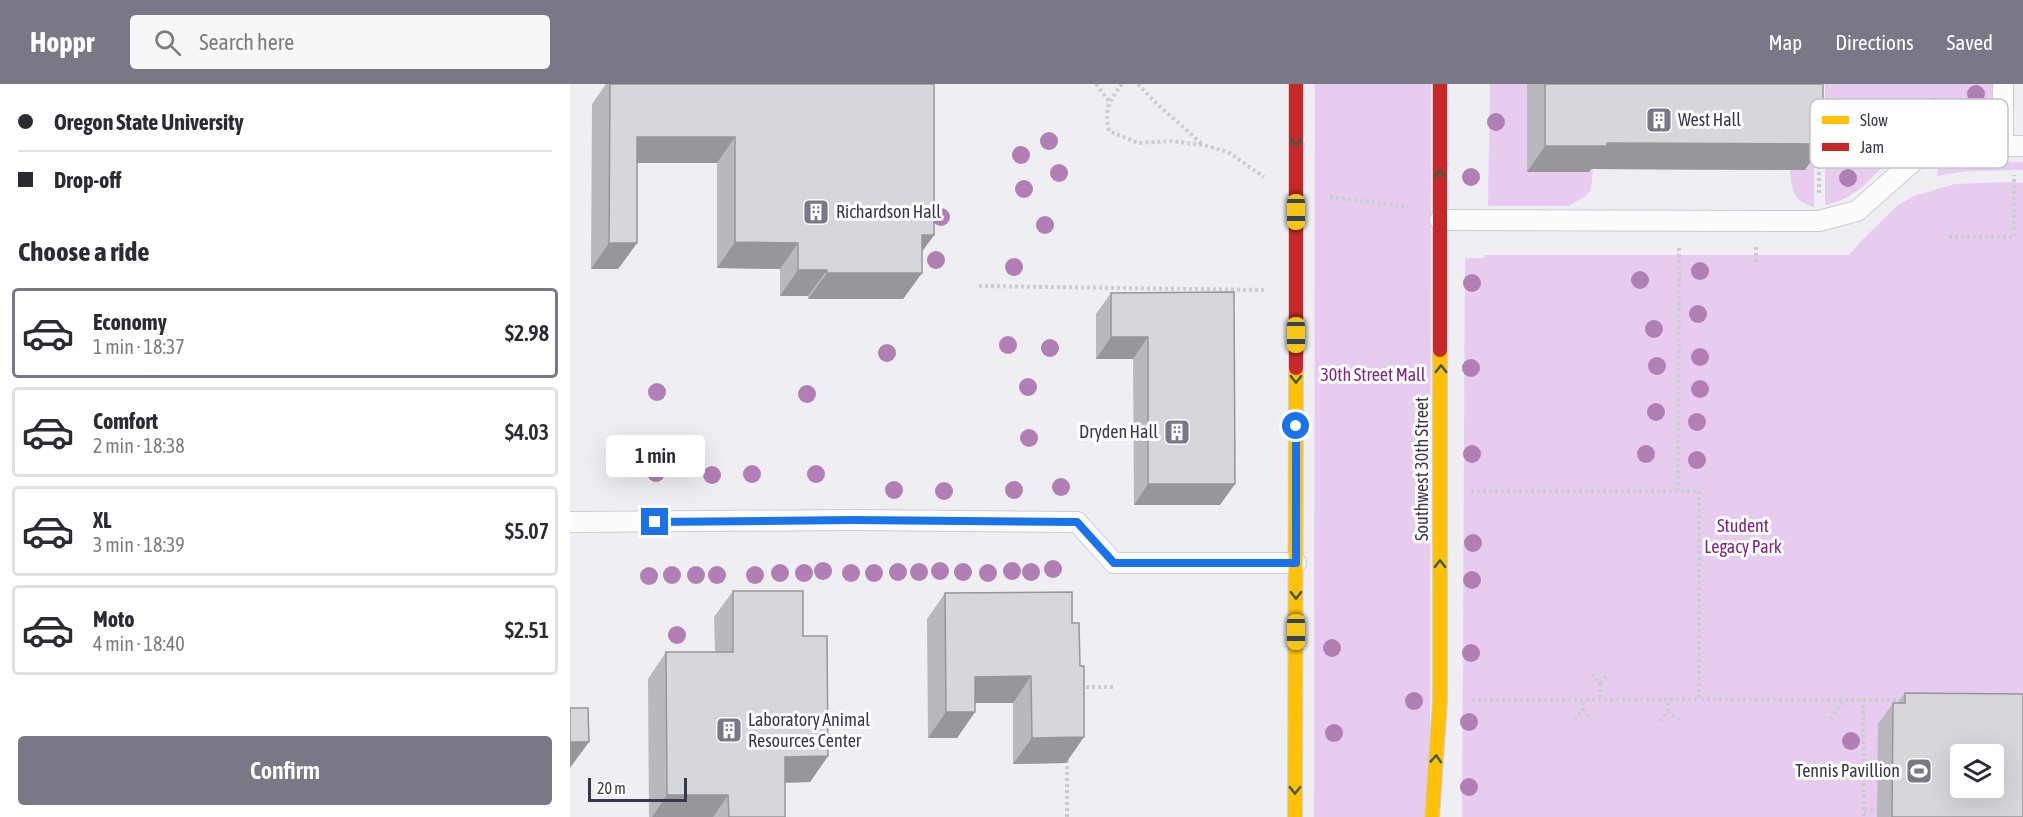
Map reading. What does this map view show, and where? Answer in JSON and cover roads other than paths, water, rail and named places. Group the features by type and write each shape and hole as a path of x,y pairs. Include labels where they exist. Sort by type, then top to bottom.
{"street":[{"path":"1294,817 1296,84"},
{"name":"Southwest 30th Street","path":"1432,817 1440,701 1440,84"}],"lane":[{"path":"2003,84 2003,99"},
{"path":"1440,214 1819,221 1857,211 1906,168"},
{"path":"570,522 852,520 1077,522 1114,563 1296,563"}],"place":[{"name":"West Hall","path":"1659,120"},
{"name":"Richardson Hall","path":"816,212"},
{"name":"Dryden Hall","path":"1177,432"},
{"name":"Laboratory Animal Resources Center","path":"729,730"},
{"name":"Tennis Pavillion","path":"1919,771"}],"park label":[{"name":"30th Street Mall","path":"1373,375"},
{"name":"Student Legacy Park","path":"1743,536"}]}
